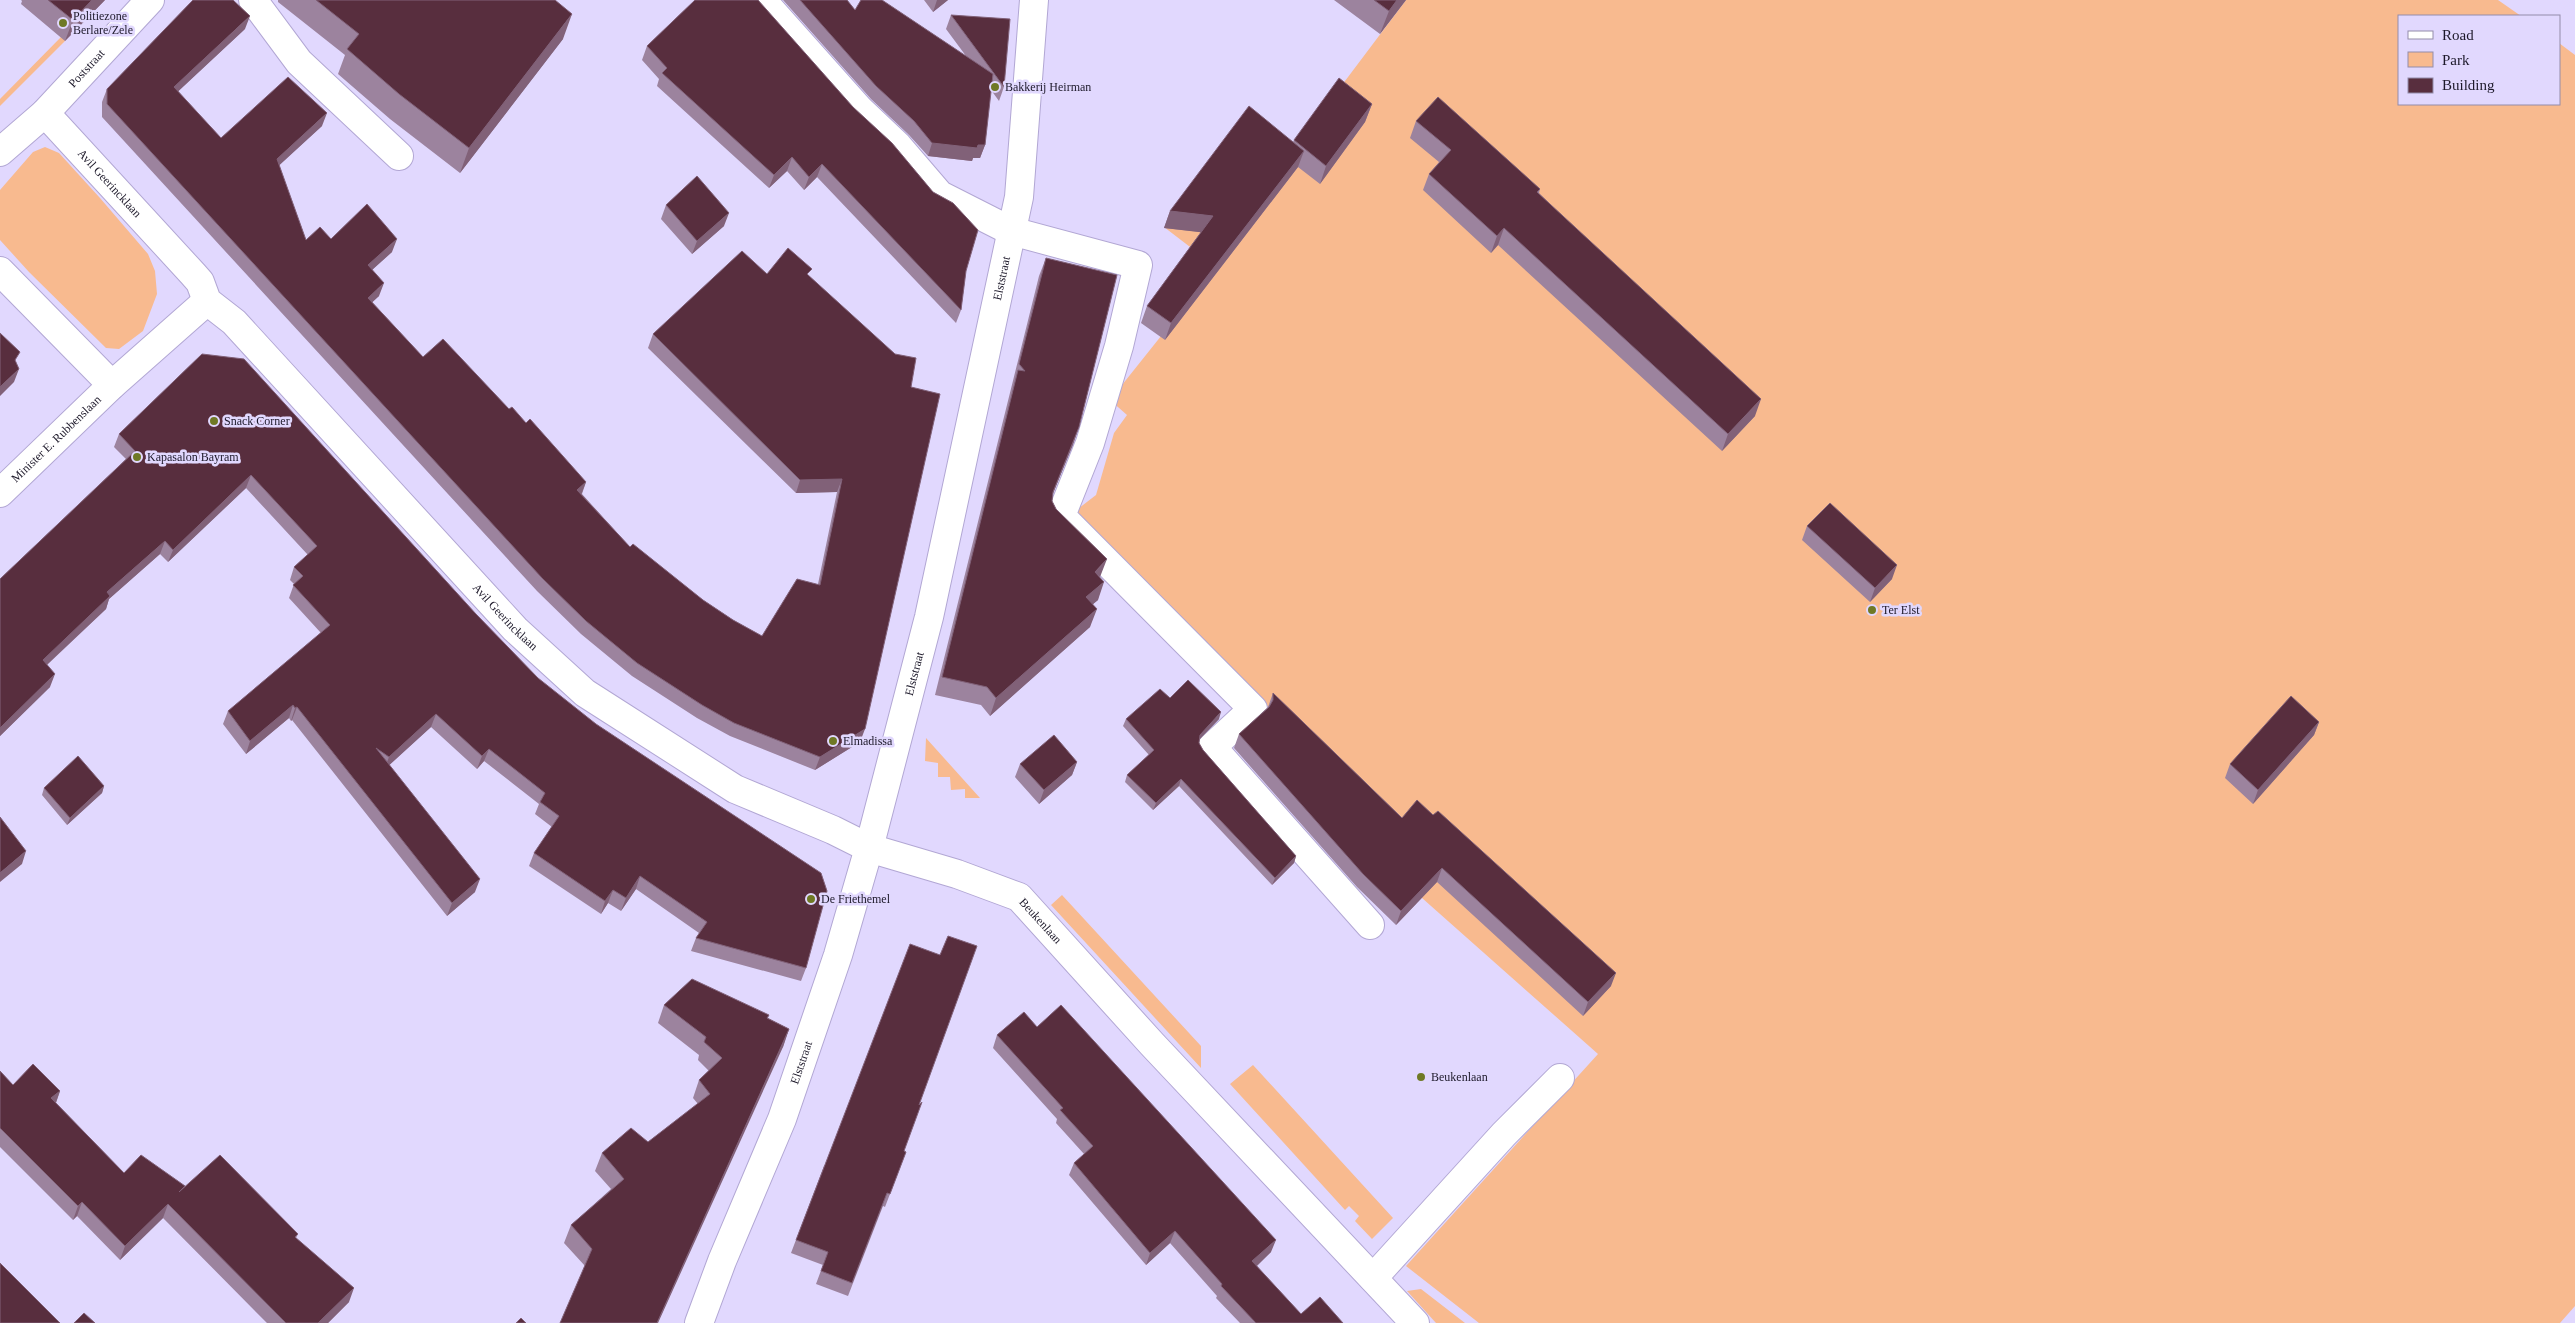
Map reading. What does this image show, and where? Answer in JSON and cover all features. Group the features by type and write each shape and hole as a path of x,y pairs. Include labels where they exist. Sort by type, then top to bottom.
{"street":[{"name":"Poststraat","path":"45,113 150,0"},
{"path":"253,0 299,62 399,156"},
{"path":"762,0 860,110 898,146 940,195 1012,231 1138,265 1119,346 1090,443 1061,516 1253,709 1212,747 1370,925"},
{"name":"Elststraat","path":"699,1323 722,1261 782,1119 838,955 869,848 929,617 1019,197 1034,0"},
{"path":"0,152 45,113"},
{"name":"Avil Geerincklaan","path":"45,113 200,282 207,301 234,322 515,630 585,693 735,789 833,830 869,848"},
{"path":"0,271 112,385 207,301"},
{"name":"Minister E. Rubbenslaan","path":"0,493 112,385"},
{"name":"Beukenlaan","path":"869,848 957,874 1019,897 1152,1044 1415,1323"},
{"path":"1373,1278 1560,1078"}],"green space":[{"name":"Ter Elst","path":"1406,0 2498,0 2520,15 2398,15 2398,105 2560,105 2560,44 2575,55 2575,1306 2560,1323 1479,1323 1406,1266 1598,1054 1422,898 1353,830 1372,808 1070,515 1096,495 1114,433 1127,415 1110,400 1185,306 1194,250 1164,227 1287,158"},
{"path":"61,37 66,40 0,106 0,99"},
{"path":"45,147 59,153 100,198 148,254 155,271 157,294 143,331 119,349 106,348 29,272 0,240 0,190 33,152"},
{"path":"926,738 980,798 965,798 965,789 951,790 950,777 938,777 938,763 925,761"},
{"path":"1062,895 1201,1046 1201,1068 1051,905"},
{"path":"1253,1065 1393,1218 1372,1239 1355,1221 1359,1216 1349,1206 1345,1210 1230,1084"},
{"path":"1421,1289 1465,1323 1436,1323 1407,1291"}],"building":[{"path":"48,0 92,0 73,20"},
{"path":"193,0 233,0 250,16 174,87 221,138 288,77 327,113 277,159 306,240 320,227 331,239 367,204 397,239 368,265 384,283 368,298 423,357 443,339 509,409 512,407 526,423 530,419 586,482 577,490 630,547 633,544 703,600 762,636 797,579 820,585 842,479 800,480 653,334 742,251 767,274 788,248 812,269 807,274 895,354 916,358 911,387 940,394 865,729 820,757 734,723 702,705 637,663 586,621 542,578 107,104 107,89"},
{"path":"316,0 555,0 572,14 469,148 399,94 347,49 359,34"},
{"path":"695,0 758,0 853,107 892,143 933,192 953,203 978,230 966,271 961,310 822,164 809,177 792,157 774,175 662,73 667,68 647,46"},
{"path":"800,0 847,0 855,10 861,0 882,0 993,74 985,145 978,145 977,148 932,143 914,121 876,86"},
{"path":"1374,0 1397,0 1389,11"},
{"path":"951,15 1010,19 1004,87"},
{"path":"1339,78 1372,104 1326,166 1294,140"},
{"path":"1438,97 1540,189 1537,192 1761,399 1728,434 1504,228 1497,236 1429,174 1451,150 1416,121"},
{"path":"1249,106 1304,151 1171,323 1147,306 1213,216 1170,211"},
{"path":"697,176 729,213 697,241 666,205"},
{"path":"1046,258 1117,275 1079,427 1053,492 1052,501 1056,509 1107,559 1095,572 1104,582 1086,597 1097,609 996,698 987,687 942,677 1018,370 1025,371 1019,364"},
{"path":"0,333 20,352 15,360 19,369 0,387"},
{"path":"202,354 244,359 476,614 538,678 596,724 821,873 827,891 806,968 696,938 707,922 640,876 626,898 613,890 605,901 534,853 559,816 540,802 545,793 489,749 482,756 436,714 389,757 376,748 480,879 452,903 297,707 295,708 293,705 250,741 228,711 330,625 293,585 303,576 294,567 317,546 251,475 173,550 165,541 107,592 110,596 43,660 55,674 0,728 0,579 135,451 119,434"},
{"path":"1830,503 1897,565 1875,588 1807,526"},
{"path":"1188,680 1221,712 1200,735 1199,743 1203,750 1296,856 1275,878 1181,779 1156,803 1127,775 1154,750 1126,719 1160,689 1170,698"},
{"path":"1273,693 1402,818 1417,800 1433,815 1438,811 1616,973 1588,1002 1442,868 1401,911 1363,874 1239,734 1269,707 1273,700"},
{"path":"2291,696 2319,722 2258,790 2230,764"},
{"path":"1054,735 1077,762 1044,790 1020,764"},
{"path":"78,756 104,786 70,818 44,788"},
{"path":"0,817 26,851 0,873"},
{"path":"948,936 977,946 919,1105 922,1102 904,1151 906,1152 890,1194 887,1193 852,1283 821,1271 828,1252 796,1240 910,944 940,955"},
{"path":"692,979 769,1015 767,1018 789,1029 657,1323 560,1323 592,1249 571,1225 624,1179 602,1153 631,1128 648,1142 710,1094 699,1080 722,1058 704,1042 706,1037 664,1005"},
{"path":"1061,1005 1276,1240 1252,1261 1301,1314 1320,1297 1343,1323 1256,1323 1221,1286 1222,1284 1175,1231 1150,1253 1074,1163 1093,1146 1060,1110 1063,1108 997,1035 1024,1012 1037,1027"},
{"path":"33,1064 60,1091 51,1098 124,1173 141,1155 185,1186 179,1192 220,1155 298,1234 295,1237 354,1288 318,1323 286,1323 168,1204 125,1246 82,1202 78,1206 0,1128 0,1071 13,1085"},
{"path":"0,1263 60,1323 0,1323"},
{"path":"84,1313 95,1323 74,1323"},
{"path":"521,1318 526,1323 516,1323"}],"place":[{"name":"Politiezone Berlare/Zele","path":"63,23"},
{"name":"Bakkerij Heirman","path":"995,87"},
{"name":"Snack Corner","path":"214,421"},
{"name":"Kapasalon Bayram","path":"137,457"},
{"name":"Ter Elst","path":"1872,610"},
{"name":"Elmadissa","path":"833,741"},
{"name":"De Friethemel","path":"811,899"},
{"name":"Beukenlaan","path":"1421,1077"}]}
